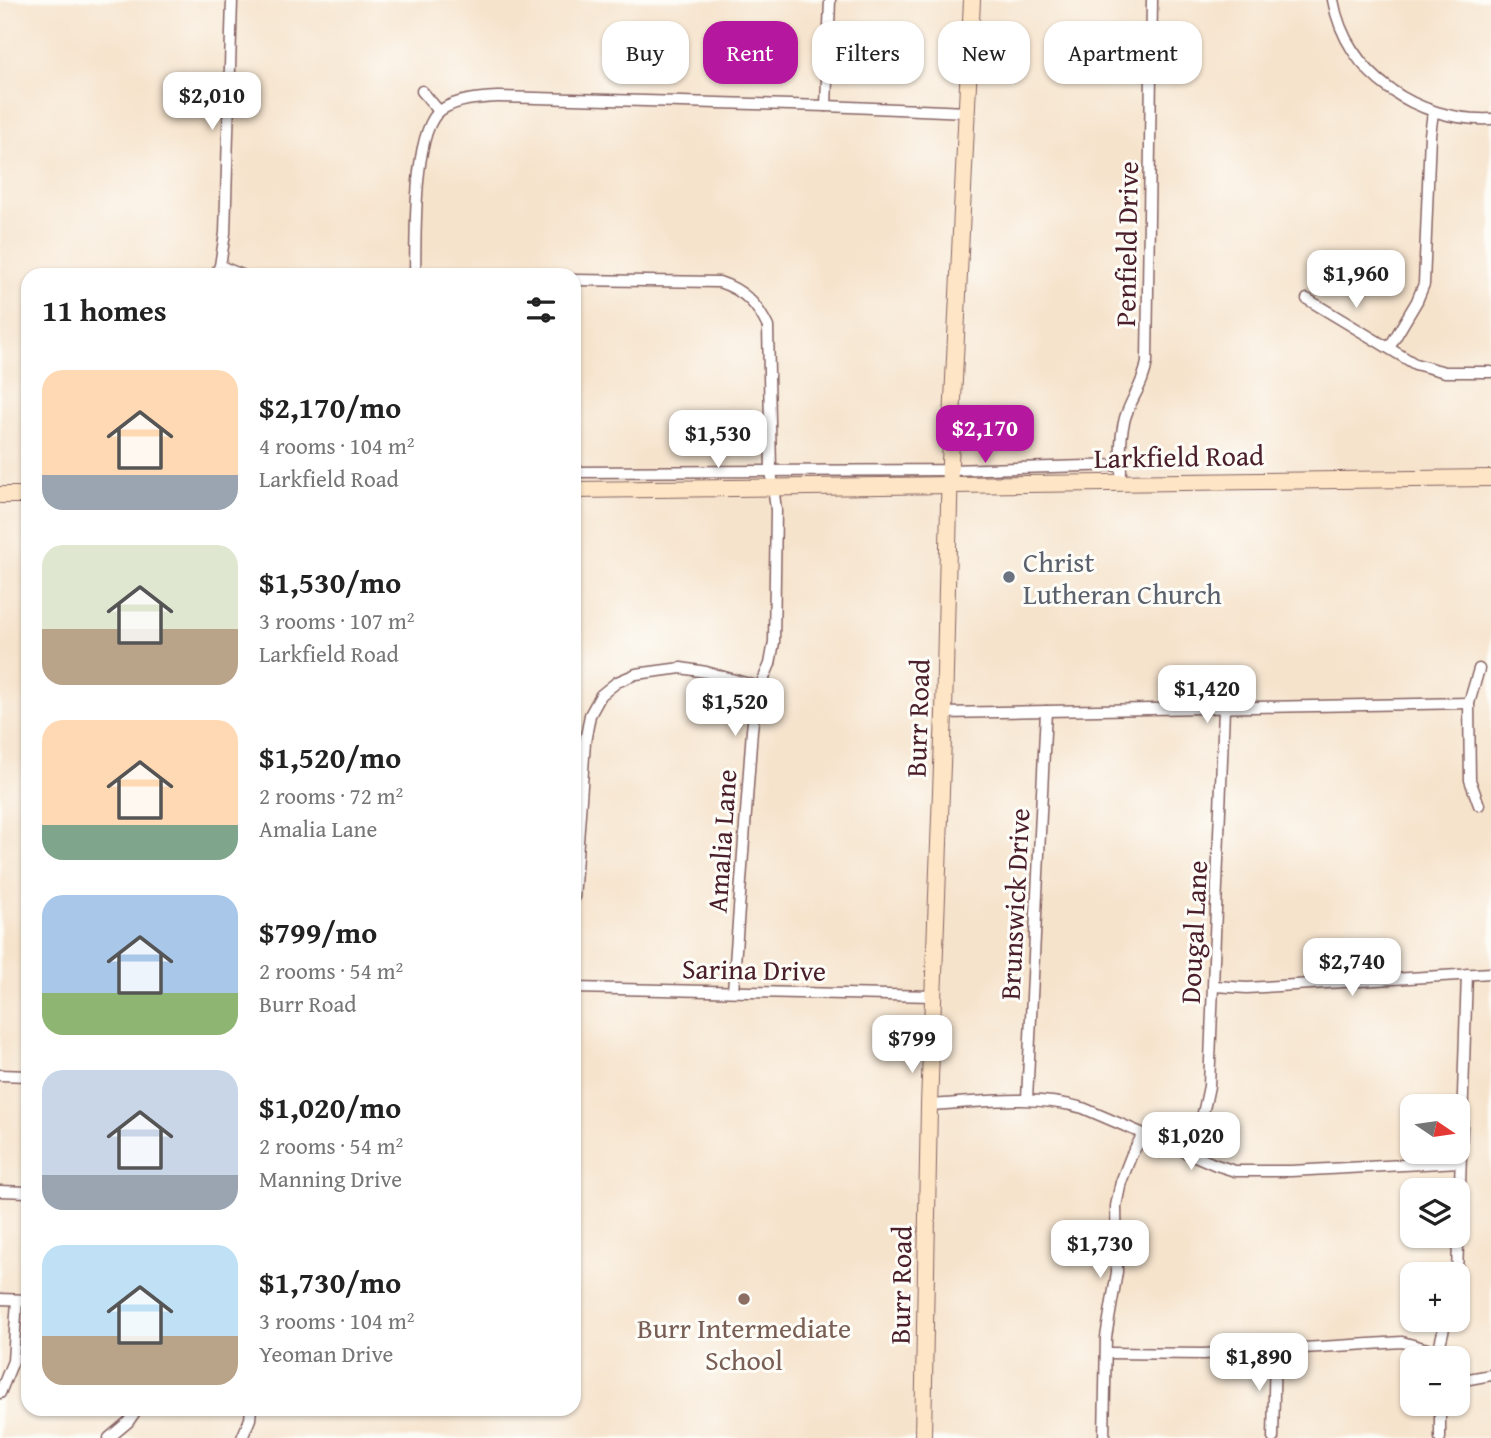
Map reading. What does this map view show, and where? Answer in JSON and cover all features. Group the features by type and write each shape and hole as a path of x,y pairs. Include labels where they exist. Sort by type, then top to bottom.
{"street":[{"path":"219,268 225,233 232,0"},
{"path":"826,106 830,0"},
{"name":"Burr Road","path":"923,1438 929,1105 950,477 972,0"},
{"name":"Penfield Drive","path":"1122,482 1121,435 1126,415 1144,381 1147,362 1152,0"},
{"path":"1334,0 1344,35 1367,67 1391,90 1433,112 1460,118 1491,119"},
{"path":"422,91 439,111"},
{"path":"415,268 423,141 429,125 439,111 475,99 499,97 967,112"},
{"path":"1389,348 1424,284 1433,112"},
{"name":"Amalia Lane","path":"581,280 709,281 735,287 749,297 761,311 768,327 771,470 776,510 774,642 770,664 760,687 752,730 733,991"},
{"path":"1307,299 1415,364 1446,372 1491,372"},
{"name":"Larkfield Road","path":"581,490 773,487 1121,465"},
{"name":"Larkfield Road","path":"581,472 771,470 1122,482 1491,478"},
{"path":"0,495 21,495"},
{"path":"581,799 590,715 601,695 617,682 636,674 681,668 760,687"},
{"path":"1479,670 1469,703 1470,780 1479,805"},
{"path":"944,713 1469,703"},
{"name":"Dougal Lane","path":"1185,1152 1195,1139 1203,1119 1209,1086 1224,709"},
{"name":"Brunswick Drive","path":"1027,1099 1046,711"},
{"path":"1214,986 1279,987 1491,973"},
{"path":"1463,1094 1467,974"},
{"name":"Sarina Drive","path":"581,988 933,996"},
{"path":"0,1075 21,1076"},
{"path":"929,1105 1027,1099 1059,1101 1083,1108 1236,1171 1420,1164"},
{"path":"1104,1438 1106,1337 1116,1272 1116,1206 1121,1182 1143,1134"},
{"path":"1457,1262 1460,1164"},
{"path":"0,1191 21,1192"},
{"path":"0,1298 21,1300"},
{"path":"0,1393 13,1361 21,1307"},
{"path":"1107,1353 1170,1355 1402,1342 1413,1346"},
{"path":"1273,1438 1275,1349"},
{"path":"1470,1379 1491,1375"},
{"path":"109,1438 132,1416"},
{"path":"242,1438 250,1416"},
{"path":"1440,1416 1440,1438"}],"place":[{"name":"Christ Lutheran Church","path":"1009,577"},
{"name":"Burr Intermediate School","path":"744,1299"}]}
